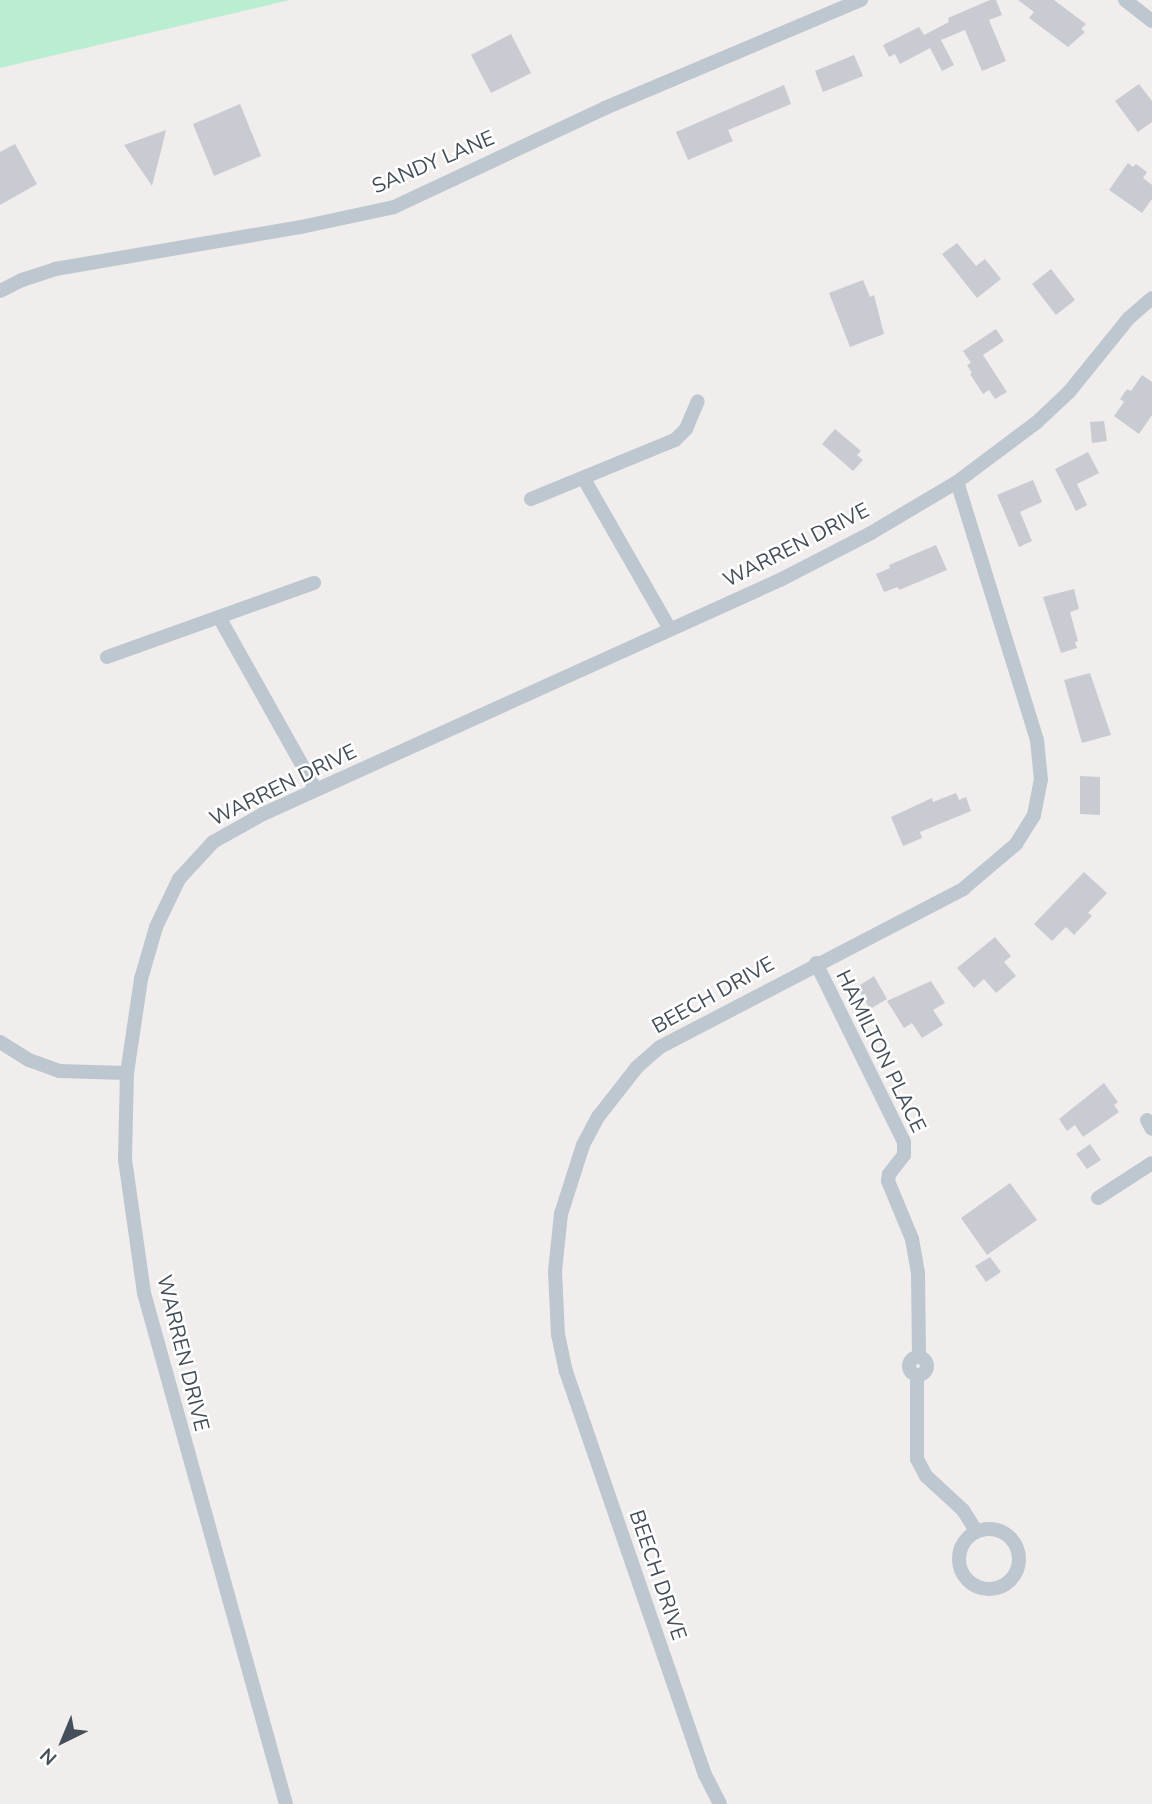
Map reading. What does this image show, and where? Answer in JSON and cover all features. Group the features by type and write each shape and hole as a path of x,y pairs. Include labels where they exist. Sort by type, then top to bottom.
{"street":[{"name":"SANDY LANE","path":"0,291 55,269 301,227 394,207 605,108 861,0"},
{"path":"1125,0 1152,21"},
{"name":"WARREN DRIVE","path":"286,1804 144,1293 125,1159 127,1073 141,979 156,927 179,879 213,842 263,814 791,574 870,533 957,481 1036,423 1069,392 1129,318 1152,298"},
{"path":"531,499 675,440 686,429 698,401"},
{"path":"584,479 670,629"},
{"name":"BEECH DRIVE","path":"720,1804 705,1775 566,1372 558,1335 555,1271 561,1214 583,1145 598,1117 637,1068 660,1047 816,963 963,889 1016,844 1034,815 1041,780 1037,740 957,481"},
{"path":"107,657 314,583"},
{"path":"219,617 316,790"},
{"name":"HAMILTON PLACE","path":"816,963 904,1142 904,1155 889,1174 888,1181 912,1239 918,1273 919,1356 911,1359 908,1366 911,1373 918,1376 917,1459 926,1476 963,1510 976,1531"},
{"path":"0,1042 29,1060 59,1070 127,1073"},
{"path":"1098,1198 1152,1163"},
{"path":"997,1529 1014,1541 1019,1562 1011,1581 991,1590 971,1584 959,1566 961,1546 976,1531 997,1529"}],"green space":[{"path":"0,0 290,0 0,68"}],"building":[{"path":"990,0 996,0 1002,15 989,20 1006,61 982,71 965,30 941,40 954,65 942,71 930,48 900,64 895,54 889,57 883,45 919,27 924,35 949,22 948,18"},
{"path":"1018,0 1054,0 1086,24 1081,29 1085,32 1068,47 1029,18 1034,12"},
{"path":"511,34 531,73 491,93 471,55"},
{"path":"854,55 863,76 823,92 815,71"},
{"path":"1139,84 1152,101 1152,122 1138,132 1115,101"},
{"path":"784,85 791,104 728,130 733,141 688,160 676,132"},
{"path":"240,104 261,156 214,176 193,124"},
{"path":"166,130 162,147 152,186 124,145"},
{"path":"15,144 37,184 0,205 0,152"},
{"path":"1128,163 1133,167 1136,164 1147,172 1143,178 1152,185 1152,199 1142,213 1109,190"},
{"path":"957,243 976,266 985,259 1001,279 977,298 942,254"},
{"path":"1051,269 1075,300 1056,315 1032,284"},
{"path":"863,280 870,297 874,295 884,334 850,347 829,293"},
{"path":"996,329 1004,341 983,355 1007,392 995,399 989,390 983,394 970,374 972,373 967,365 971,363 963,351"},
{"path":"1142,375 1152,382 1152,415 1139,434 1114,416 1124,402 1120,399 1127,389 1131,391"},
{"path":"1104,421 1107,441 1092,443 1090,422"},
{"path":"835,429 861,451 857,455 863,460 853,471 822,444"},
{"path":"1088,452 1099,473 1077,484 1087,505 1076,511 1055,469"},
{"path":"1033,480 1042,502 1020,512 1032,541 1019,547 997,495"},
{"path":"936,545 947,570 899,590 898,587 884,592 876,574 890,568 889,565"},
{"path":"1074,589 1079,609 1070,612 1078,641 1075,642 1077,648 1061,653 1043,597"},
{"path":"1090,673 1111,735 1082,743 1064,680"},
{"path":"1080,776 1100,777 1100,815 1080,814"},
{"path":"956,793 959,800 966,797 971,811 920,832 922,838 903,846 891,817 932,798 933,802"},
{"path":"1084,872 1107,893 1088,913 1092,916 1074,935 1066,927 1052,941 1034,924"},
{"path":"995,937 1011,956 1004,962 1016,976 996,993 984,979 974,988 957,968"},
{"path":"874,976 887,999 870,1009 857,987"},
{"path":"931,981 945,1003 933,1010 943,1025 922,1038 912,1023 904,1028 887,1001"},
{"path":"1104,1083 1118,1102 1114,1105 1119,1112 1083,1137 1075,1125 1067,1131 1059,1119"},
{"path":"1090,1144 1101,1160 1087,1169 1076,1154"},
{"path":"1010,1183 1037,1220 987,1255 961,1218"},
{"path":"990,1257 1001,1272 986,1282 975,1266"}]}
